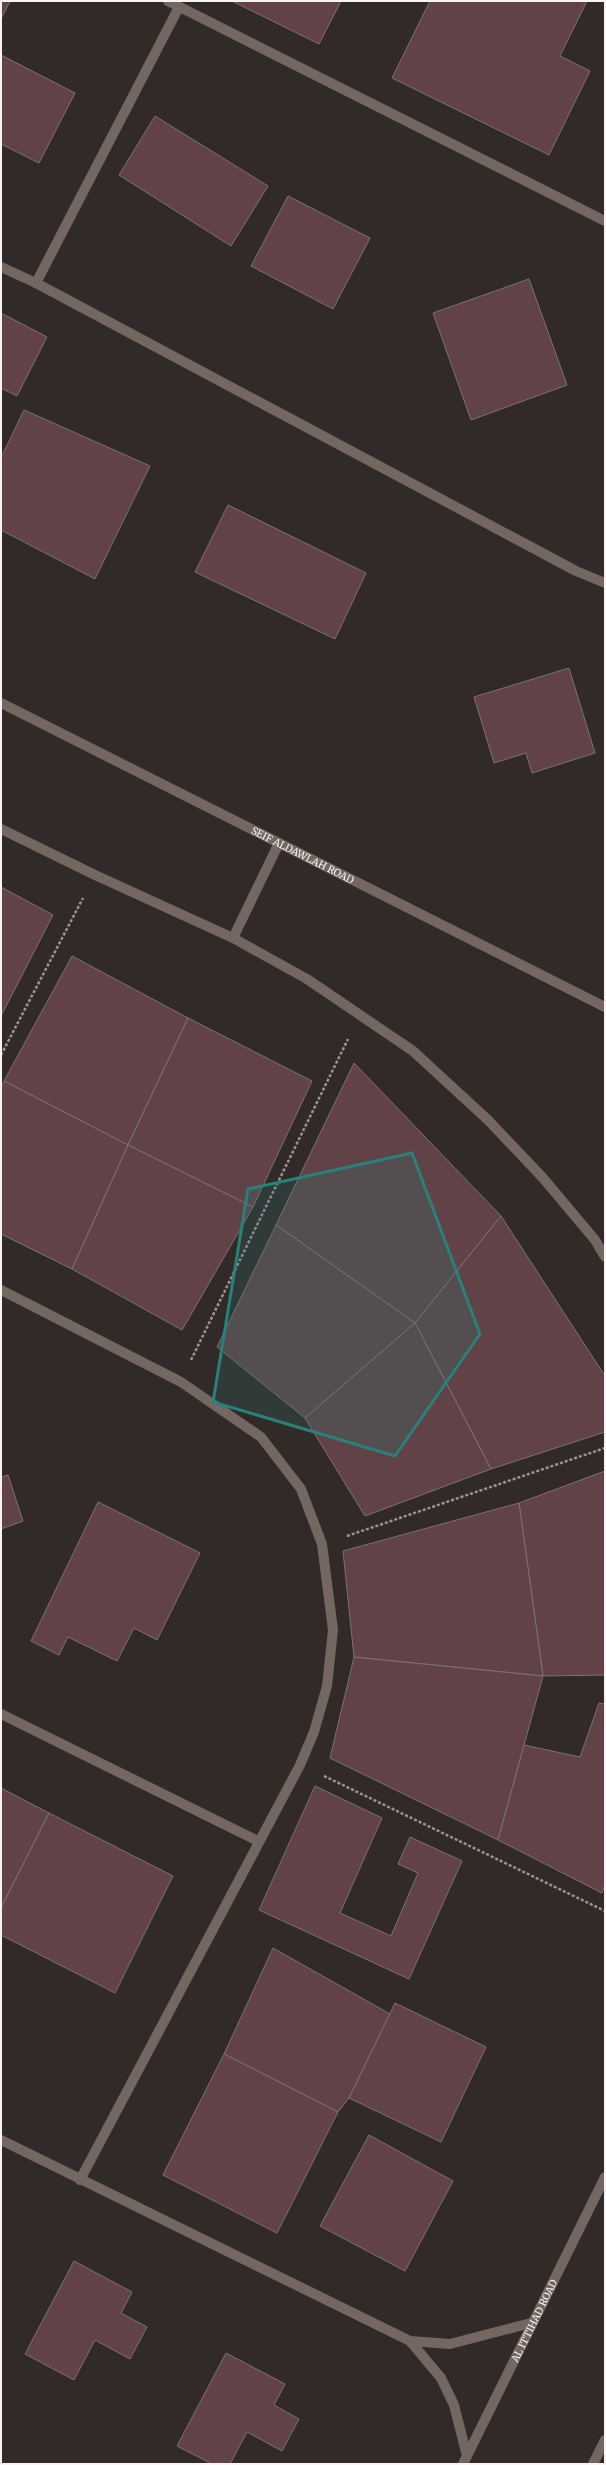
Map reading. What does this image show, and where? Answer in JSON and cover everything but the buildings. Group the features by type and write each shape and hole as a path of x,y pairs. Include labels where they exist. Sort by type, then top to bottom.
{"street":[{"path":"168,1 605,221"},
{"path":"36,283 179,7"},
{"path":"1,267 36,283 605,584"},
{"name":"SEIF ALDAWLAH ROAD","path":"1,703 605,1007"},
{"path":"1,829 95,875 233,938 307,979 359,1016 414,1051 488,1120 562,1200 596,1240 605,1257"},
{"path":"233,938 280,843"},
{"path":"1,1290 181,1382 261,1437 301,1489 322,1544 333,1630 327,1686 314,1732 300,1765 258,1841 80,2180"},
{"path":"1,1714 258,1841"},
{"path":"1,2140 410,2341 450,2344 531,2323"},
{"name":"AL ITTIHAD ROAD","path":"465,2460 531,2323 605,2177"},
{"path":"410,2341 441,2378 454,2405 465,2460"},
{"path":"593,2464 605,2440"}],"path":[{"path":"1,1055 95,875"},
{"path":"181,1382 359,1016"},
{"path":"322,1544 605,1448"},
{"path":"300,1765 605,1911"}],"highlighted area":[{"path":"412,1153 480,1334 395,1456 213,1402 248,1189"}]}
